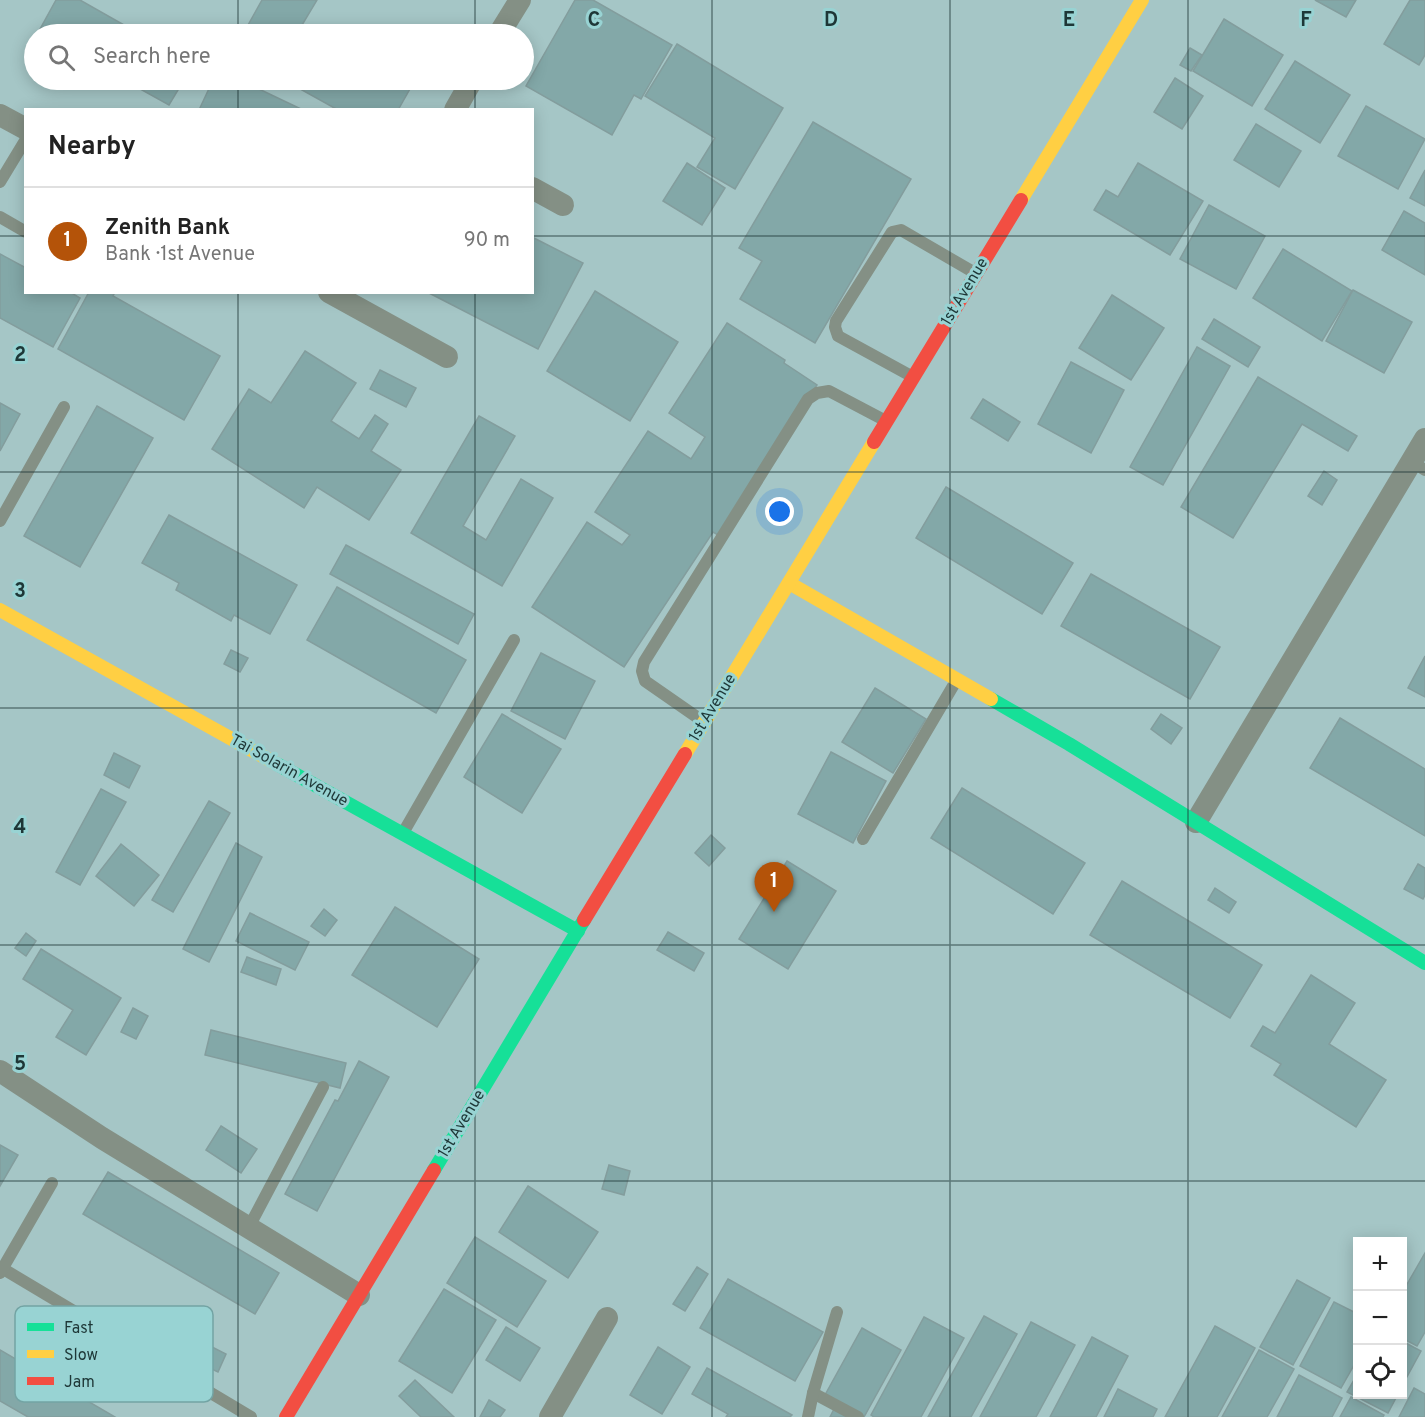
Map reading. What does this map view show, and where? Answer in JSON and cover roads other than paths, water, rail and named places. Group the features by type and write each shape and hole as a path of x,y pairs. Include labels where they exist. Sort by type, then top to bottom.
{"street":[{"path":"505,24 519,0"},
{"name":"1st Avenue","path":"286,1417 1142,0"},
{"path":"456,108 466,90"},
{"path":"0,115 24,128"},
{"path":"534,189 563,205"},
{"path":"339,295 447,357"},
{"path":"1196,822 1418,466 1425,439"},
{"path":"789,583 1069,744 1425,963"},
{"name":"Tai Solarin Avenue","path":"0,610 578,931"},
{"path":"0,1071 102,1138 359,1295"},
{"path":"550,1417 607,1318"}],"lane":[{"path":"0,182 24,142"},
{"path":"0,217 24,231"},
{"path":"913,377 838,336 836,321 892,232 902,230 976,274"},
{"path":"704,722 645,681 642,671 644,663 808,399 817,393 829,391 887,421"},
{"path":"0,521 64,407"},
{"path":"402,834 514,640"},
{"path":"863,839 956,681"},
{"path":"249,1227 323,1087"},
{"path":"52,1184 1,1270 62,1306"},
{"path":"808,1417 837,1312"},
{"path":"813,1393 858,1417"},
{"path":"213,1395 251,1417"}],"place":[{"name":"Zenith Bank","path":"774,912"}]}
